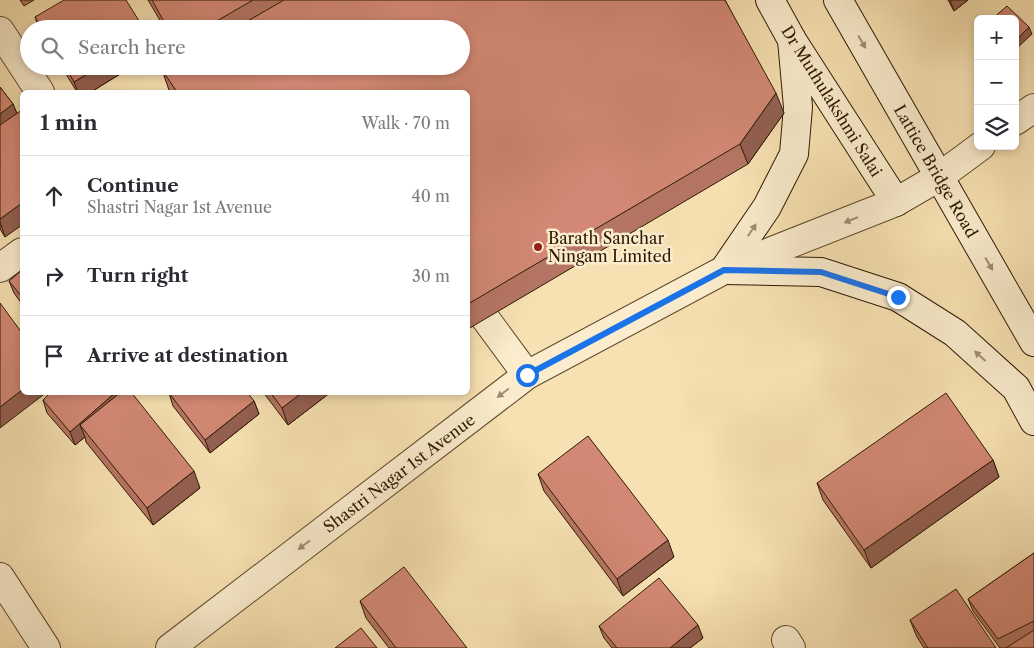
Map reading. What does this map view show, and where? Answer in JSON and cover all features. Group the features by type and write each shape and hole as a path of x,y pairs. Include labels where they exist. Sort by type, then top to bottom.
{"street":[{"name":"Dr Muthulakshmi Salai","path":"770,0 792,40 896,202"},
{"name":"Lattice Bridge Road","path":"838,0 1034,342"},
{"path":"0,31 20,62"},
{"path":"724,270 767,207 794,154 798,107 792,40"},
{"path":"29,75 39,90"},
{"path":"1019,118 1034,108"},
{"name":"Shastri Nagar 1st Avenue","path":"170,648 527,375 724,270 896,202 939,177 976,150"},
{"path":"0,268 20,253"},
{"path":"724,270 821,272 898,297 955,333 1016,388 1034,421"},
{"path":"470,298 527,375"},
{"path":"0,577 46,648"}],"building":[{"path":"64,0 126,0 138,20 37,20 35,17"},
{"path":"152,0 253,0 219,20 163,20"},
{"name":"Barath Sanchar Ningam Limited","path":"284,0 725,0 776,93 740,144 470,303 470,90 176,90 165,75 470,75 470,20 250,20"},
{"path":"1007,6 1016,15 997,15"},
{"path":"1019,17 1029,27 1019,37"},
{"path":"70,75 85,75 74,82"},
{"path":"0,87 13,104 0,114"},
{"path":"20,111 20,204 0,219 0,125"},
{"path":"20,272 20,295 9,281"},
{"path":"0,303 20,330 20,392 0,407"},
{"path":"946,393 993,460 864,550 817,483"},
{"path":"48,395 113,395 70,432 43,400"},
{"path":"117,395 133,395 194,471 147,508 80,425"},
{"path":"171,395 249,395 254,401 205,440"},
{"path":"272,395 299,395 282,408"},
{"path":"588,436 668,540 617,579 538,474"},
{"path":"1034,553 1034,621 998,639 968,599"},
{"path":"404,567 467,648 396,648 360,601"},
{"path":"659,578 698,625 670,648 617,648 599,626"},
{"path":"956,589 996,648 928,648 910,620"},
{"path":"361,628 377,648 335,648"},
{"path":"1034,630 1034,648 1006,648"}],"place":[{"name":"Barath Sanchar Ningam Limited","path":"538,247"}],"route":[{"path":"527,375 724,270 821,272 898,297"}]}
